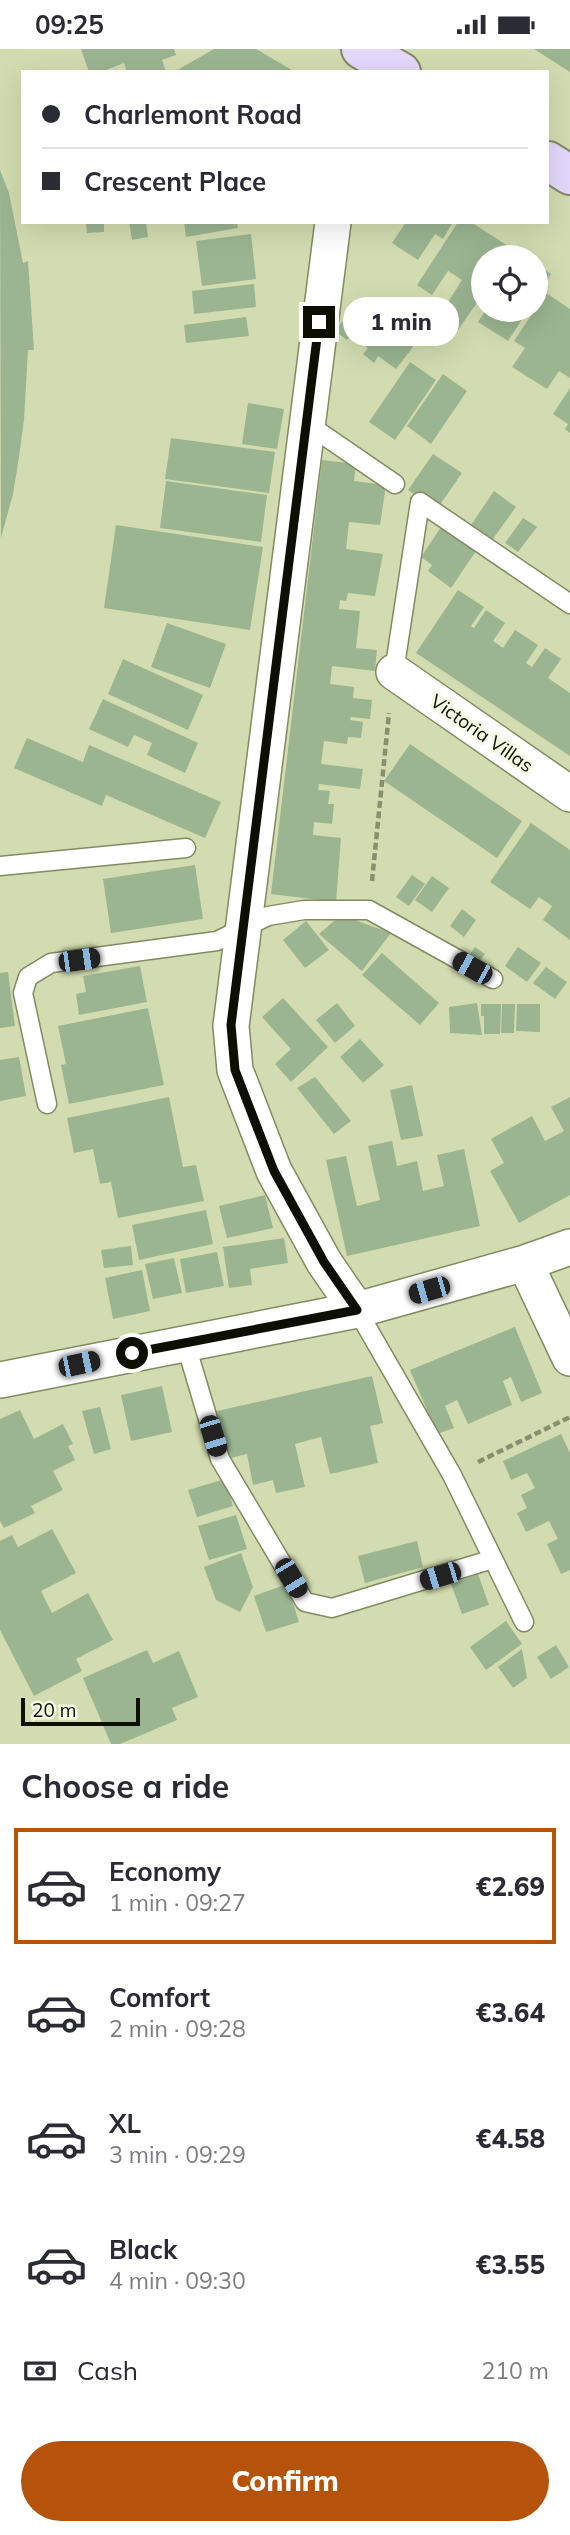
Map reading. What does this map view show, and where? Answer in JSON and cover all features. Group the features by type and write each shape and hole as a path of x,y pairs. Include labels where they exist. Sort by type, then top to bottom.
{"main road":[{"path":"361,49 398,70"},
{"path":"549,162 570,175"}],"street":[{"path":"352,70 355,49"},
{"path":"332,224 231,1025 235,1070 274,1171 324,1262 357,1310"},
{"name":"Victoria Villas","path":"394,672 570,794"},
{"path":"0,1380 357,1310 525,1263 570,1247"},
{"path":"525,1263 570,1358"}],"lane":[{"path":"306,422 395,484"},
{"path":"394,672 420,502 570,604"},
{"path":"0,866 186,848"},
{"path":"47,1104 23,993 29,977 51,963 217,941 268,916 304,909 369,910 493,979"},
{"path":"357,1310 452,1475 524,1622"},
{"path":"185,1342 220,1459 305,1602 332,1608 493,1559"}],"path":[{"path":"369,910 394,672"},
{"path":"452,1475 570,1417"}],"building":[{"path":"81,49 174,49 176,55 162,60 165,70 126,70 124,63 106,70 88,70"},
{"path":"214,49 256,49 292,70 177,70"},
{"path":"534,49 570,49 570,72"},
{"path":"0,170 9,193 23,263 28,261 34,350 28,350 19,457 13,494 1,538"},
{"path":"86,224 104,224 104,232 87,233"},
{"path":"129,224 146,224 148,237 132,240"},
{"path":"184,224 237,224 238,228 186,237"},
{"path":"405,224 452,224 443,239 435,234 418,260 392,243"},
{"path":"457,224 474,224 506,245 471,245 471,311 456,333 436,321 462,280 448,271 432,295 417,285"},
{"path":"251,234 256,279 202,286 196,241"},
{"path":"254,284 256,307 194,314 192,291"},
{"path":"548,294 570,309 570,378 559,371 547,389 512,367 525,348 514,341 527,322 548,322"},
{"path":"356,304 413,347 396,369 378,356 374,363 363,354 368,348 351,335 347,340 335,331"},
{"path":"246,317 249,336 186,343 184,325"},
{"path":"478,322 520,322 508,341"},
{"path":"410,362 436,380 395,440 369,422"},
{"path":"443,374 467,391 431,444 407,426"},
{"path":"570,388 570,433 565,429 568,424 553,414"},
{"path":"248,403 284,409 277,449 242,444"},
{"path":"171,438 275,452 269,493 165,479"},
{"path":"433,454 462,473 437,509 408,490"},
{"path":"322,460 356,464 354,481 386,485 380,525 349,522 346,549 383,554 375,596 348,593 346,601 340,600 339,609 360,611 356,648 377,650 375,671 332,666 330,684 354,687 353,698 372,700 370,719 351,717 350,720 363,722 361,738 348,737 347,744 324,741 321,764 363,769 360,789 319,784 318,790 330,791 328,804 334,804 332,824 314,822 313,835 341,838 336,902 271,894"},
{"path":"166,481 267,495 261,542 160,528"},
{"path":"494,491 516,507 490,543 469,528"},
{"path":"523,518 537,527 518,552 505,543"},
{"path":"116,525 263,547 250,630 104,608"},
{"path":"441,527 476,551 451,588 428,571 432,565 421,557"},
{"path":"458,590 484,607 471,626 474,628 486,610 505,623 493,641 503,648 515,630 538,645 526,663 532,667 545,648 561,659 548,678 570,693 570,756 416,653"},
{"path":"167,623 226,644 210,688 151,667"},
{"path":"123,659 203,695 188,730 108,694"},
{"path":"103,699 198,743 185,773 147,755 152,743 134,735 128,747 89,729"},
{"path":"27,738 83,762 89,745 221,802 205,838 106,795 102,806 14,768"},
{"path":"410,744 522,821 497,858 384,781"},
{"path":"531,823 570,850 570,940 543,920 552,906 539,897 530,909 490,882"},
{"path":"195,865 203,919 111,933 103,879"},
{"path":"412,875 425,884 409,906 396,897"},
{"path":"432,876 449,888 432,912 415,900"},
{"path":"462,909 476,920 464,937 450,926"},
{"path":"341,915 391,933 362,971 319,934"},
{"path":"306,921 329,950 305,968 283,940"},
{"path":"475,947 485,954 477,964 468,957"},
{"path":"518,947 541,963 527,982 505,966"},
{"path":"382,953 439,1003 420,1025 362,975"},
{"path":"140,966 147,1002 79,1015 76,994 86,992 83,976"},
{"path":"546,967 567,982 555,999 533,983"},
{"path":"8,972 15,1026 0,1028 0,973"},
{"path":"283,998 328,1047 291,1082 275,1064 291,1049 262,1017"},
{"path":"337,1003 355,1026 335,1043 316,1020"},
{"path":"477,1003 482,1035 450,1033 449,1007"},
{"path":"481,1004 501,1004 500,1034 484,1034"},
{"path":"502,1004 515,1004 514,1033 501,1033"},
{"path":"517,1004 540,1004 540,1032 516,1031"},
{"path":"148,1008 164,1085 69,1104 61,1065 66,1064 58,1026"},
{"path":"360,1039 384,1065 363,1083 340,1057"},
{"path":"19,1057 26,1096 0,1101 0,1060"},
{"path":"315,1077 351,1121 334,1134 297,1088"},
{"path":"412,1085 423,1136 401,1140 390,1090"},
{"path":"169,1097 183,1167 196,1165 204,1201 118,1218 111,1182 100,1184 93,1149 74,1153 67,1118"},
{"path":"570,1097 570,1195 519,1223 490,1171 504,1163 491,1139 532,1116 545,1141 564,1131 551,1107"},
{"path":"392,1141 397,1166 417,1161 423,1191 444,1186 437,1155 464,1149 480,1226 347,1256 326,1160 346,1156 357,1206 380,1200 368,1146"},
{"path":"265,1195 273,1228 227,1238 219,1206"},
{"path":"206,1210 213,1244 139,1260 132,1225"},
{"path":"284,1238 288,1263 250,1269 252,1285 229,1288 223,1247"},
{"path":"131,1246 133,1265 104,1268 101,1250"},
{"path":"217,1252 224,1286 186,1293 180,1259"},
{"path":"174,1258 182,1293 153,1299 145,1264"},
{"path":"142,1270 150,1311 113,1319 105,1278"},
{"path":"515,1327 542,1393 521,1402 511,1377 503,1381 512,1405 468,1424 457,1400 445,1406 454,1428 437,1434 410,1370"},
{"path":"372,1376 383,1423 370,1426 378,1463 330,1474 321,1437 295,1444 305,1487 276,1493 273,1480 253,1485 247,1454 227,1459 217,1411"},
{"path":"162,1386 172,1432 131,1441 121,1395"},
{"path":"100,1407 111,1449 94,1454 82,1411"},
{"path":"20,1410 34,1439 63,1424 73,1444 68,1446 75,1460 53,1471 63,1490 31,1506 35,1513 4,1528 0,1521 0,1419"},
{"path":"561,1434 570,1453 570,1570 561,1574 547,1544 558,1539 549,1521 526,1532 517,1513 527,1508 521,1495 535,1488 527,1473 511,1480 503,1461"},
{"path":"225,1479 233,1506 197,1517 188,1490"},
{"path":"236,1515 247,1549 209,1560 198,1526"},
{"path":"52,1529 76,1573 41,1591 52,1613 88,1593 113,1640 76,1659 82,1671 34,1696 0,1630 0,1541 12,1535 18,1547"},
{"path":"417,1541 423,1567 365,1583 358,1556"},
{"path":"241,1553 253,1587 240,1612 216,1600 204,1567"},
{"path":"478,1574 489,1605 462,1614 451,1584"},
{"path":"287,1584 299,1622 266,1632 254,1596"},
{"path":"506,1621 522,1644 486,1670 470,1647"},
{"path":"556,1645 569,1667 551,1679 537,1657"},
{"path":"522,1649 527,1678 513,1688 498,1667"},
{"path":"147,1650 153,1663 179,1651 198,1697 172,1708 177,1720 120,1744 111,1744 83,1678"}],"route":[{"path":"132,1353 357,1310 324,1262 274,1171 235,1070 231,1025 319,322"}]}
